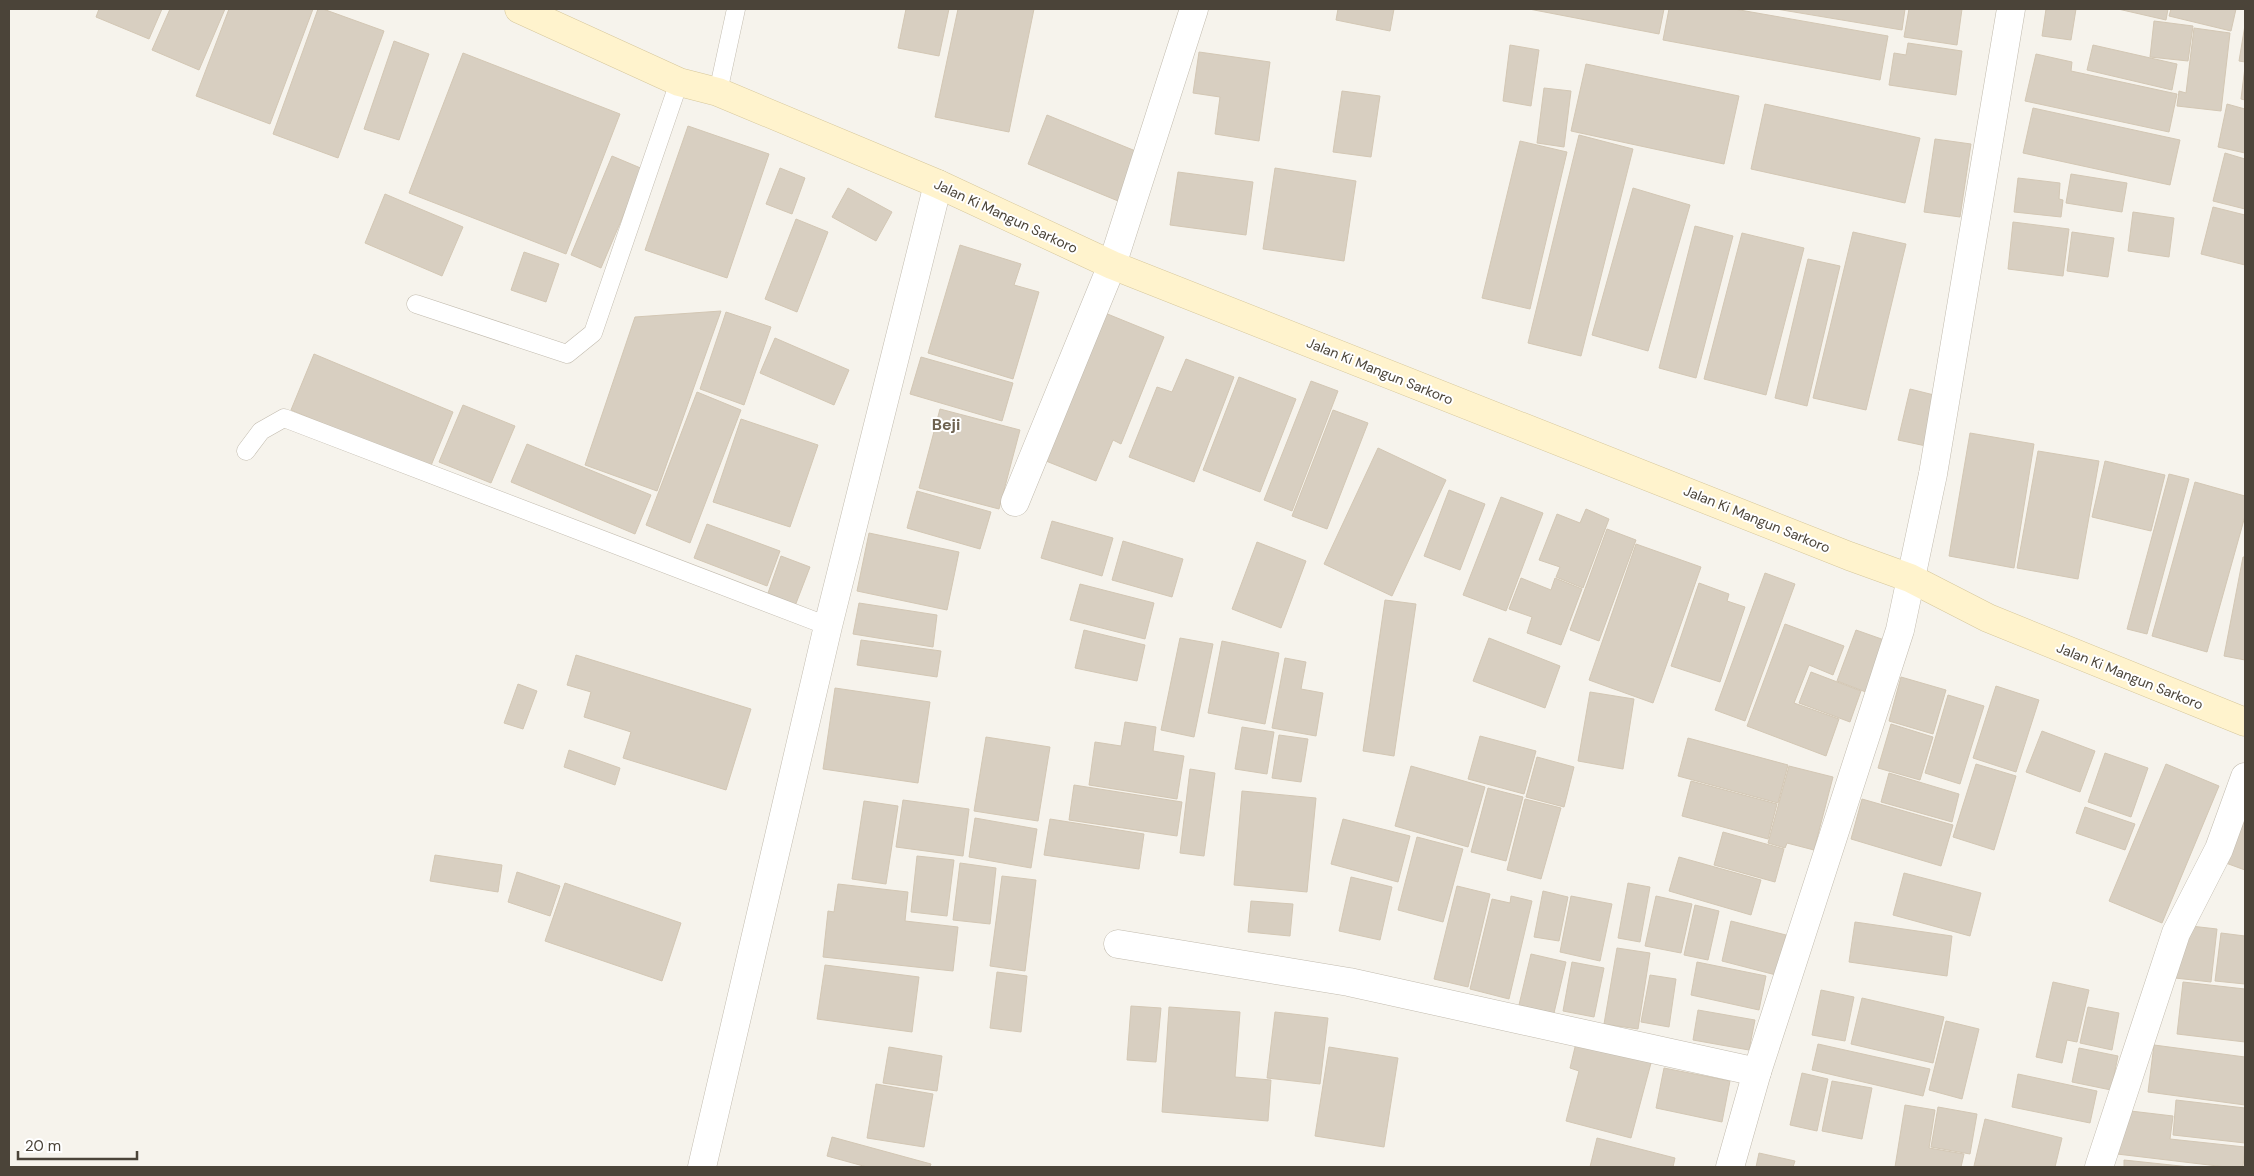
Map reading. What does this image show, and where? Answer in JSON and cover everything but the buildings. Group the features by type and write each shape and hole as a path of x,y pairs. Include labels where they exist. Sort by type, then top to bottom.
{"main road":[{"name":"Jalan Ki Mangun Sarkoro","path":"520,9 678,82 718,92 938,184 1112,264 1910,578 1988,618 2245,722"}],"street":[{"path":"1015,502 1112,264 1194,9"},
{"path":"1730,1167 1757,1072 1900,630 1933,474 2011,9"},
{"path":"702,1167 828,626 938,184"},
{"path":"2099,1167 2176,933 2219,849 2245,777"},
{"path":"1118,944 1349,982 1757,1072"}],"lane":[{"path":"718,92 736,9"},
{"path":"416,304 567,354 593,333 678,82"},
{"path":"246,451 261,431 284,418 828,626"}],"district":[{"name":"Beji","path":"946,424"}]}
